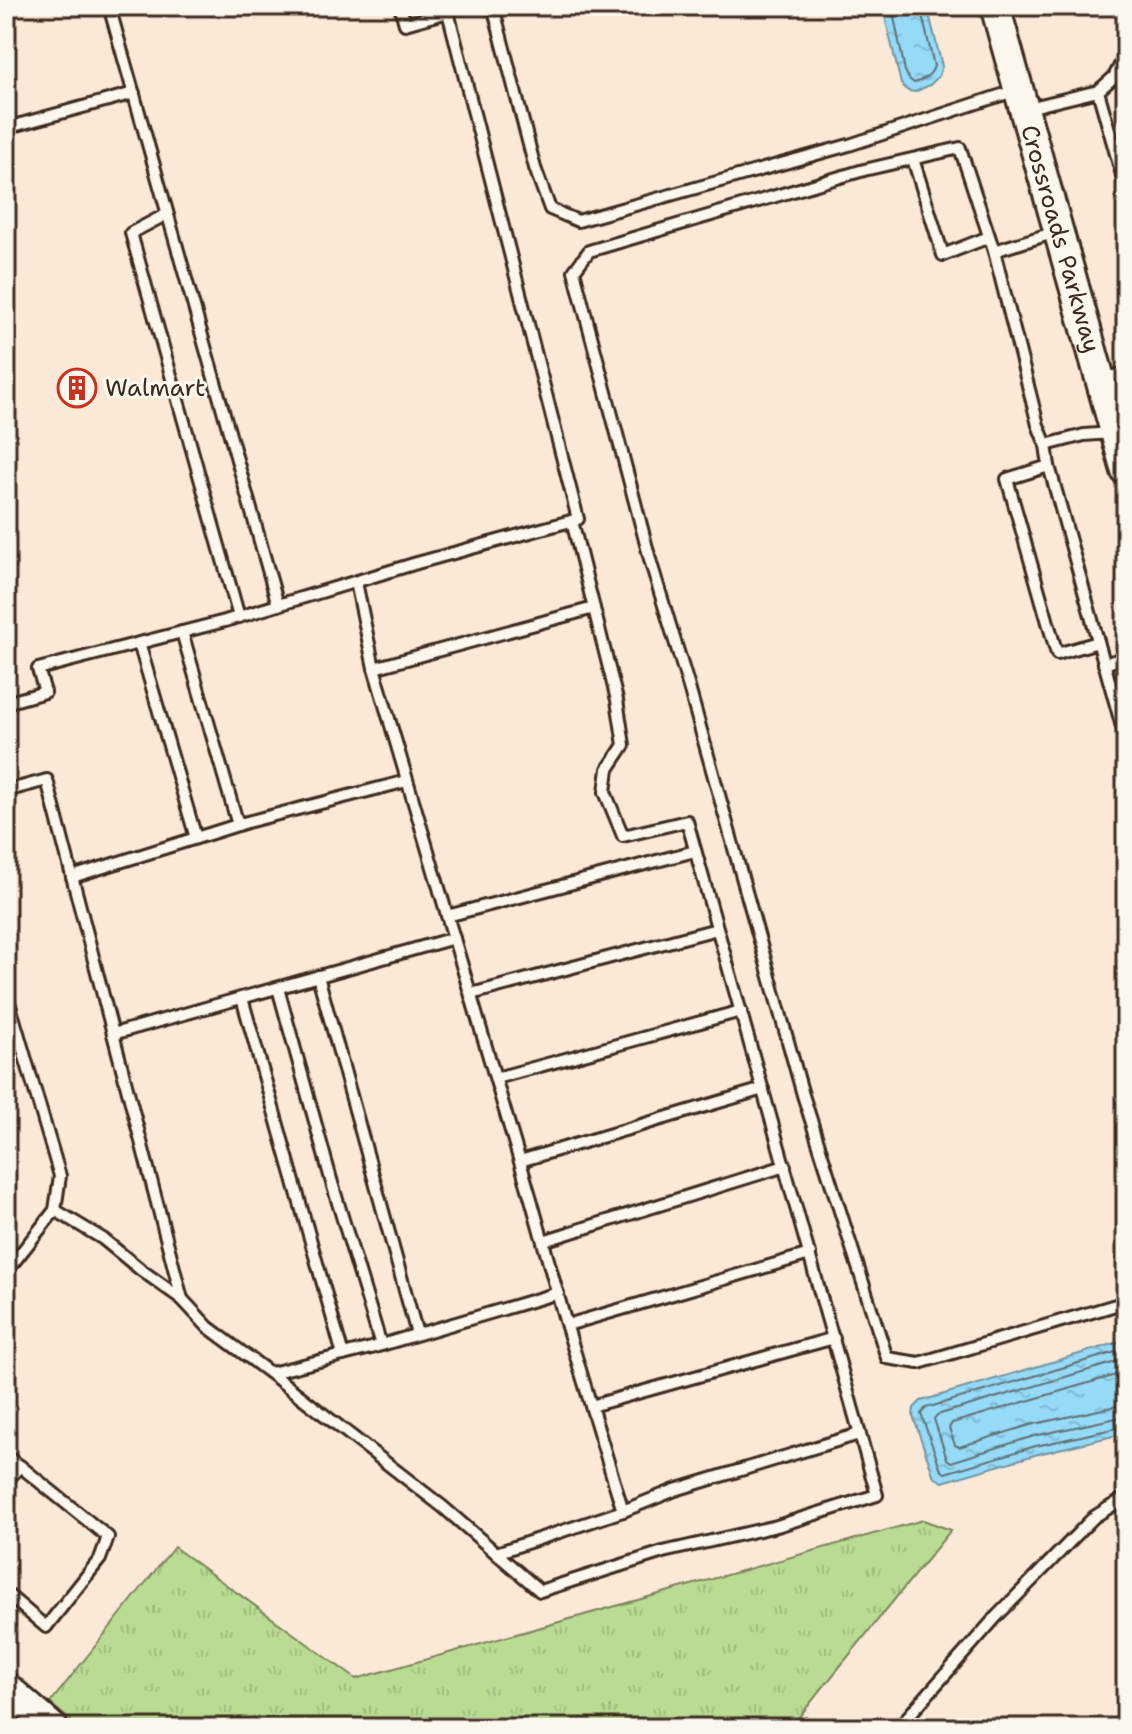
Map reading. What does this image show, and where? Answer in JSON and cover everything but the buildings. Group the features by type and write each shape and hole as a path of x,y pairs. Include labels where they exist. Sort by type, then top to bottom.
{"street":[{"name":"Crossroads Parkway","path":"995,6 1058,232 1113,376 1126,471"},
{"path":"6,1687 53,1728"}],"lane":[{"path":"109,6 278,605"},
{"path":"6,703 45,692 38,669 239,617 578,519 448,12 405,24 400,6"},
{"path":"493,6 535,168 550,209 578,221 1021,100 1098,91 1114,77 1126,54"},
{"path":"1098,91 1126,189"},
{"path":"6,128 134,93"},
{"path":"1126,741 1049,466 994,251 960,148 864,170 589,251 574,271 651,563 803,1095 887,1358 919,1363 1126,1302"},
{"path":"913,159 943,255 989,237"},
{"path":"167,214 131,233 239,617"},
{"path":"994,251 1058,232"},
{"path":"1046,445 1084,435 1121,431"},
{"path":"1049,466 1007,479 1057,654 1098,642"},
{"path":"55,1210 103,1239 182,1299 208,1327 443,1507 540,1591 663,1552 777,1526 877,1495 687,821 623,836 605,792 608,769 624,745 617,700 572,521"},
{"path":"356,582 374,668 623,1511"},
{"path":"374,668 594,608"},
{"path":"182,632 238,825"},
{"path":"139,643 196,838"},
{"path":"1104,664 1126,657"},
{"path":"6,791 47,780 182,1299"},
{"path":"72,877 238,825 407,781"},
{"path":"447,916 695,851"},
{"path":"471,994 717,929"},
{"path":"113,1034 454,938"},
{"path":"318,976 417,1334"},
{"path":"278,988 381,1345"},
{"path":"6,992 60,1176 55,1210 6,1272"},
{"path":"242,998 343,1355"},
{"path":"496,1078 741,1011"},
{"path":"520,1161 763,1089"},
{"path":"543,1241 785,1166"},
{"path":"567,1325 810,1254"},
{"path":"271,1373 381,1345 558,1293"},
{"path":"591,1406 834,1338"},
{"path":"496,1553 623,1511 675,1490 859,1434"},
{"path":"6,1456 108,1537 100,1559 46,1627 6,1593"},
{"path":"6,1482 20,1466"},
{"path":"898,1728 996,1617 1094,1517 1126,1497"}],"green space":[{"path":"923,1520 951,1530 790,1728 79,1728 50,1703 174,1547 356,1679"}],"water":[{"path":"887,6 927,6 942,66 939,76 930,85 915,92 908,91 901,84 885,17"},
{"path":"1126,1340 1126,1433 1038,1454 943,1482 934,1477 913,1416 914,1408 921,1401"}],"place":[{"name":"Walmart","path":"77,388"}]}
